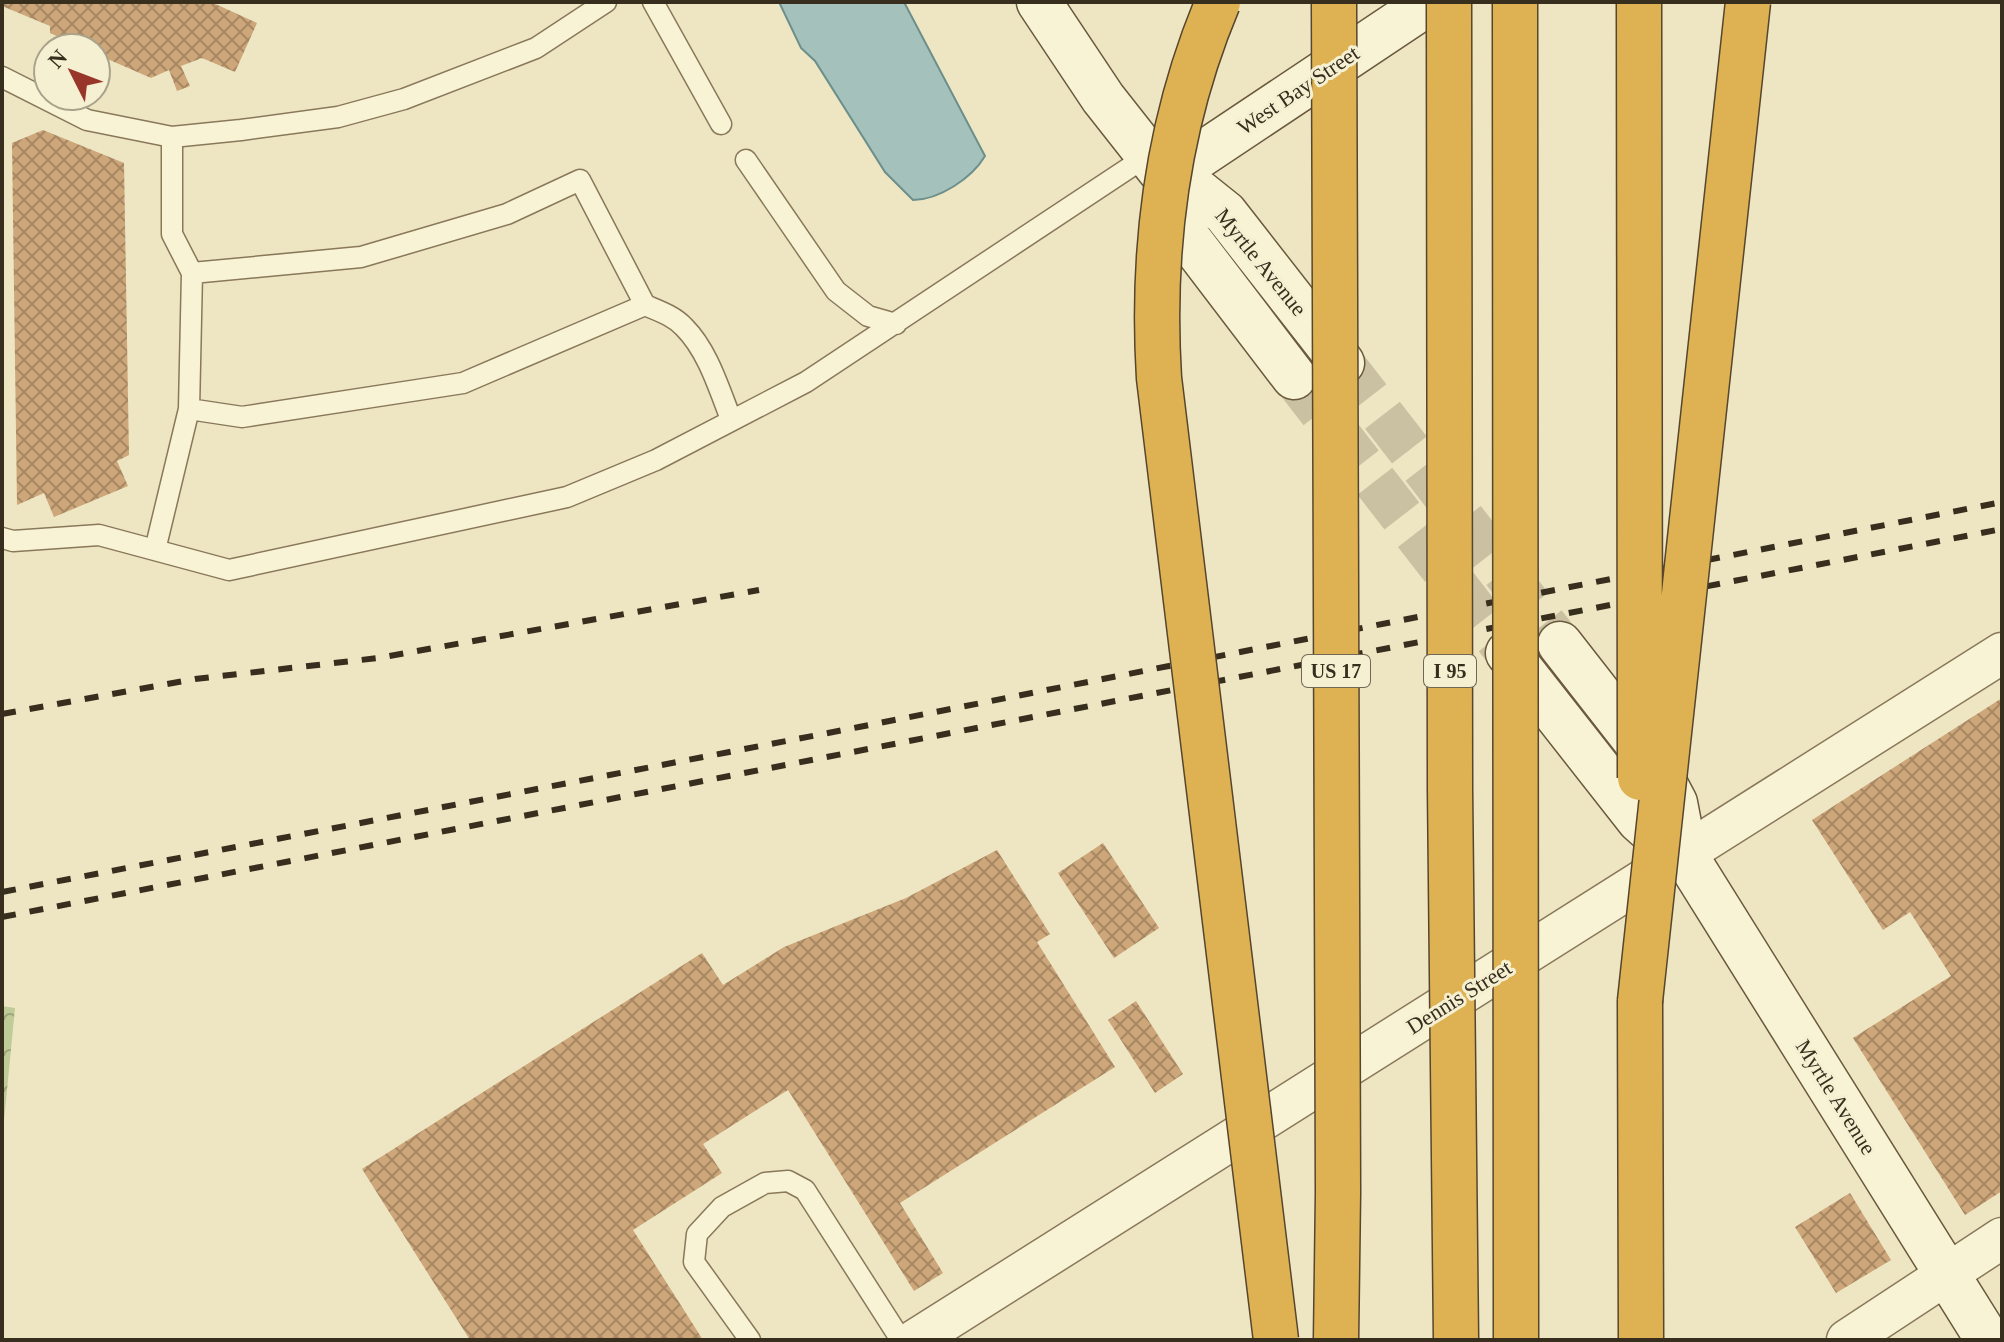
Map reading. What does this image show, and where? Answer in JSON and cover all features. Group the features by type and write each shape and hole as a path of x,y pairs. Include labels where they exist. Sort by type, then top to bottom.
{"highway":[{"path":"1218,2 1185,93 1169,161 1159,231 1155,316 1162,409 1276,1340"},
{"name":"US 17","path":"1334,2 1336,1340"},
{"name":"I 95","path":"1449,2 1450,789 1456,1340"},
{"path":"1515,2 1516,1340"},
{"path":"1639,2 1641,1340"},
{"path":"1640,1001 1748,2"}],"street":[{"name":"Myrtle Avenue","path":"1039,2 1103,98 1156,167 1188,238 1294,377"},
{"name":"West Bay Street","path":"1156,167 1430,2"},
{"name":"Myrtle Avenue","path":"1156,167 1200,193 1225,213 1342,363"},
{"name":"Myrtle Avenue","path":"1560,644 1656,767 1675,803 1685,855 1988,1340"},
{"name":"Myrtle Avenue","path":"1508,653 1639,820 1667,845 1685,855"},
{"name":"Dennis Street","path":"915,1340 2002,653"},
{"path":"1847,1340 2002,1238"}],"lane":[{"path":"2,77 87,120 172,137 338,117 404,99 536,48 606,2"},
{"path":"653,2 721,124"},
{"path":"155,550 189,409 192,273 172,234 172,137"},
{"path":"746,160 836,291 868,316 896,324"},
{"path":"2,538 13,541 99,535 229,570 567,497 656,460 806,382 1156,167"},
{"path":"192,273 361,257 507,214 580,180 645,305 683,325 694,338 731,419"},
{"path":"189,409 242,417 463,383 645,305"},
{"path":"750,1340 694,1262 697,1234 722,1207 765,1183 788,1181 805,1190 901,1340"}],"green space":[{"path":"2,1006 15,1008 2,1122"}],"water":[{"path":"779,2 904,2 985,156 979,164 963,180 944,192 913,200 885,172 815,61 801,48"}],"building":[{"path":"2,2 211,2 257,23 235,72 202,58 181,66 190,86 177,91 169,70 151,78 112,61 112,32 50,32 50,26 2,6"},
{"path":"43,130 124,163 129,455 117,461 128,486 54,517 44,493 17,505 12,143"},
{"path":"2002,698 2002,1191 1965,1215 1853,1038 1951,976 1910,912 1883,930 1812,820"},
{"path":"1103,843 1159,928 1114,958 1058,873"},
{"path":"997,850 1050,934 1037,942 1115,1067 900,1203 943,1273 914,1291 788,1090 703,1144 722,1173 633,1230 703,1340 470,1340 362,1169 702,953 723,985 784,947 906,898"},
{"path":"1136,1001 1183,1074 1155,1093 1108,1020"},
{"path":"1850,1193 1891,1260 1836,1293 1795,1227"}],"tunnel":[{"path":"1342,363 1560,644"},
{"path":"1294,377 1508,653"}],"railway":[{"path":"2,892 2002,502"},
{"path":"2,917 2002,529"},
{"path":"2,714 195,679 378,658 759,590"}]}
